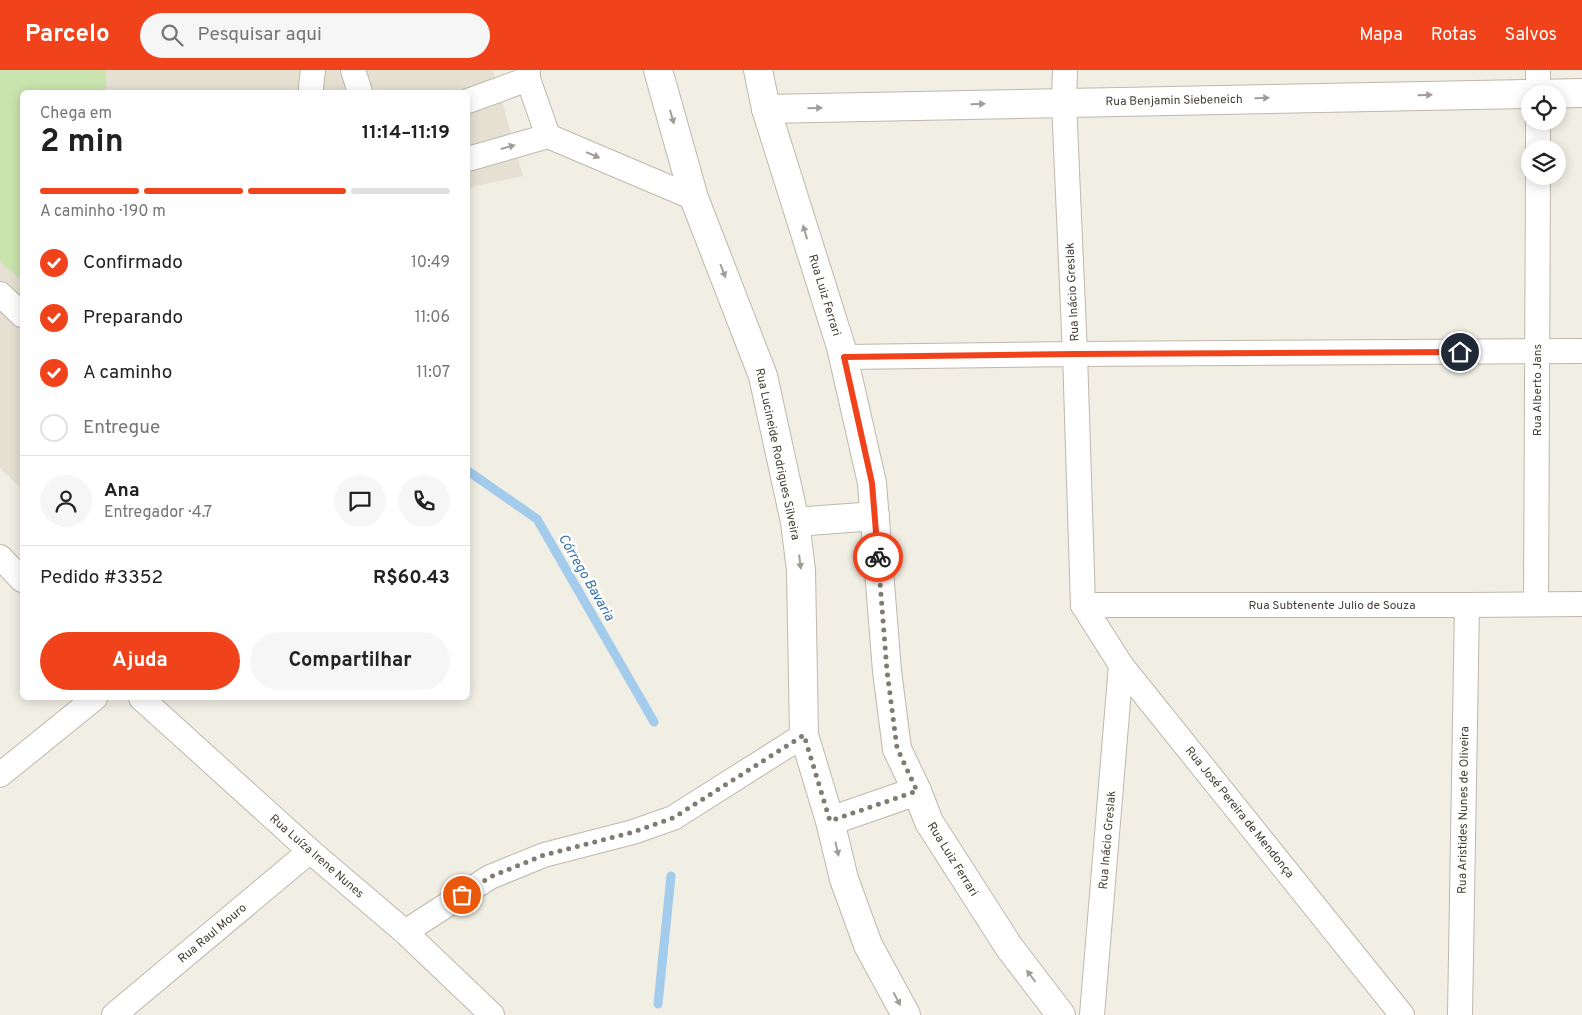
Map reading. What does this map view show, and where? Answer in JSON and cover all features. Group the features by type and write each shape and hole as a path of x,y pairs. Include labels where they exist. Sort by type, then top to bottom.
{"street":[{"path":"311,90 313,70"},
{"path":"353,70 359,90"},
{"name":"Rua Lucineide Rodrigues Silveira","path":"658,70 694,198 763,376 795,522 801,570 804,735 830,821 844,880 868,945 906,1015"},
{"name":"Rua Luiz Ferrari","path":"758,70 766,109 844,357 872,483 887,671 897,748 929,822 1009,947 1061,1015"},
{"name":"Rua Inácio Greslak","path":"1065,70 1064,102 1083,605"},
{"path":"470,100 528,75 548,136"},
{"name":"Rua Benjamin Siebeneich","path":"766,109 1064,102 1521,86"},
{"name":"Rua Benjamin Siebeneich","path":"1566,90 1582,93"},
{"path":"470,158 548,136 694,198"},
{"name":"Rua Alberto Jans","path":"1536,604 1538,185"},
{"path":"0,294 20,313"},
{"path":"844,357 1582,351"},
{"path":"795,522 875,516"},
{"path":"0,557 20,578"},
{"name":"Rua Subtenente Julio de Souza","path":"1083,605 1582,604"},
{"name":"Rua José Pereira de Mendonça","path":"1083,605 1121,664 1402,1015"},
{"name":"Rua Aristides Nunes de Oliveira","path":"1460,1015 1468,605"},
{"name":"Rua Inácio Greslak","path":"1092,1015 1121,664"},
{"path":"0,775 93,700"},
{"name":"Rua Luíza Irene Nunes","path":"143,700 310,851 405,932 492,1015"},
{"path":"405,932 490,877 544,855 633,832 673,818 804,735"},
{"path":"830,821 917,791"},
{"name":"Rua Raul Mouro","path":"114,1015 310,851"}],"shaded area":[{"path":"0,70 493,70 523,176 470,188 470,90 20,90 20,487 0,468"}],"green space":[{"path":"0,70 106,70 106,90 20,90 20,279 0,261"}],"waterway":[{"name":"Córrego Bavaria","path":"470,472 537,519 654,722"},
{"name":"Córrego Bavaria","path":"658,1004 671,876"}],"way so far":[{"path":"462,895 490,877 544,855 633,832 673,818 804,735 830,821 917,791 897,748 887,671 878,557"}],"route":[{"path":"878,557 872,483 844,357 1460,352"}]}
